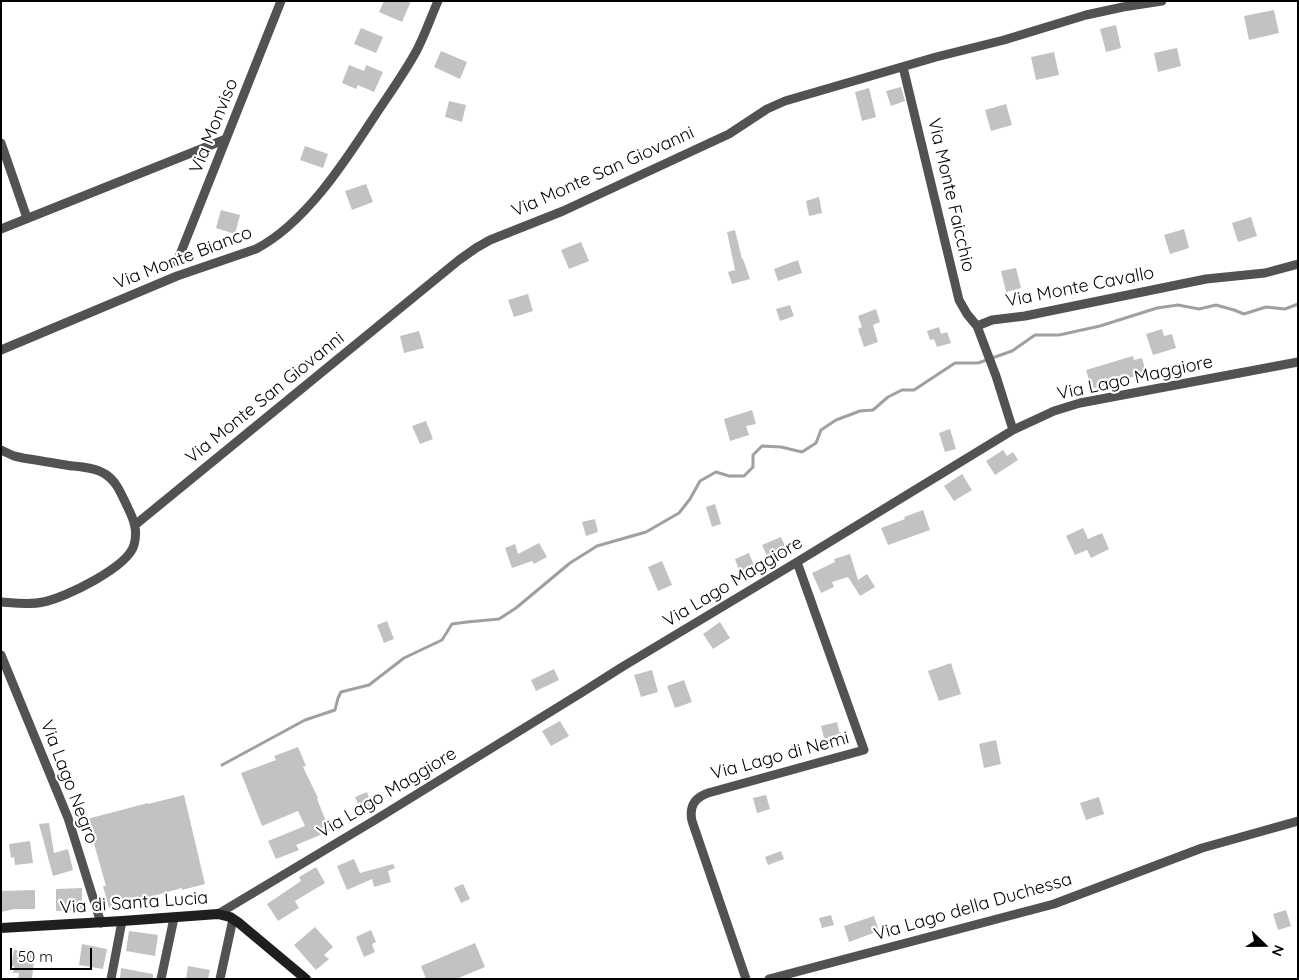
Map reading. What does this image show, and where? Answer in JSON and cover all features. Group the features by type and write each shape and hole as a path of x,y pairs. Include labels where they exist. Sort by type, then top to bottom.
{"street":[{"name":"Via Monviso","path":"177,262 281,1"},
{"name":"Via Monte Bianco","path":"1,350 177,276 248,252 273,238 311,202 342,164 410,62 423,38 438,1"},
{"name":"Via Monte San Giovanni","path":"135,526 481,244 563,211 728,134 760,113 791,99 1097,12 1162,1"},
{"name":"Via Monte Faicchio","path":"903,67 959,300 967,314 978,326"},
{"path":"1,229 226,139"},
{"path":"1,143 27,218"},
{"name":"Via Monte Cavallo","path":"978,326 992,320 1026,316 1206,279 1265,273 1298,264"},
{"path":"978,326 1013,430"},
{"name":"Via Lago Maggiore","path":"218,914 1013,430 1054,411 1080,403 1298,362"},
{"path":"1,450 14,456 94,469 106,474 117,486 135,526 136,538 131,552 120,563 100,576 65,594 43,602 1,602"},
{"name":"Via Lago di Nemi","path":"746,979 692,821 690,814 693,803 697,798 708,793 864,750 797,562"},
{"name":"Via Lago Negro","path":"1,655 68,818 101,923"},
{"name":"Via Lago della Duchessa","path":"769,979 1054,904 1202,848 1298,821"},
{"name":"Via di Santa Lucia","path":"1,928 218,914 233,919 306,979"},
{"path":"161,979 174,918"},
{"path":"220,979 233,919"},
{"path":"112,979 122,921"}],"building":[{"path":"384,1 411,1 402,22 379,12"},
{"path":"1274,10 1279,33 1249,40 1244,16"},
{"path":"1116,25 1121,48 1106,52 1100,29"},
{"path":"361,28 383,37 376,53 354,44"},
{"path":"1177,48 1181,66 1158,72 1154,53"},
{"path":"441,51 467,62 460,79 434,67"},
{"path":"1054,52 1059,75 1036,80 1031,57"},
{"path":"349,65 364,71 366,65 383,72 374,92 358,85 356,89 342,83"},
{"path":"901,87 905,101 891,106 886,91"},
{"path":"869,88 876,117 862,121 855,92"},
{"path":"449,101 466,105 462,122 445,117"},
{"path":"1006,104 1012,125 991,131 985,110"},
{"path":"305,146 328,154 323,168 300,160"},
{"path":"366,184 373,202 352,210 345,191"},
{"path":"819,197 822,213 809,216 806,201"},
{"path":"221,210 240,215 235,234 216,228"},
{"path":"1251,217 1257,236 1238,242 1232,223"},
{"path":"1184,229 1189,248 1170,254 1164,235"},
{"path":"735,230 742,259 750,279 732,284 728,272 735,270 727,232"},
{"path":"581,242 589,261 569,269 561,250"},
{"path":"798,260 802,273 778,281 774,269"},
{"path":"1016,268 1021,288 1006,292 1001,271"},
{"path":"528,294 533,311 514,317 508,300"},
{"path":"790,305 794,316 780,321 776,309"},
{"path":"876,309 880,322 873,325 878,342 864,347 858,329 862,327 858,316"},
{"path":"939,327 941,334 947,332 951,343 937,347 934,339 930,340 927,331"},
{"path":"1162,329 1164,336 1172,334 1176,348 1153,355 1146,334"},
{"path":"419,331 424,348 404,353 400,336"},
{"path":"1133,356 1134,360 1142,358 1146,373 1092,389 1086,370"},
{"path":"752,410 756,424 746,426 749,435 730,441 724,419"},
{"path":"426,421 433,439 420,444 412,426"},
{"path":"950,429 956,449 945,452 939,433"},
{"path":"1003,450 1007,456 1013,452 1018,460 995,475 986,461"},
{"path":"962,474 972,490 954,501 944,486"},
{"path":"715,504 721,524 712,527 706,507"},
{"path":"923,510 930,530 888,545 881,528"},
{"path":"595,519 598,532 586,536 582,522"},
{"path":"1083,528 1088,539 1102,533 1109,549 1091,558 1087,550 1075,555 1066,536"},
{"path":"781,537 787,551 769,560 762,545"},
{"path":"539,543 547,557 534,564 532,561 512,568 505,548 515,544 518,554"},
{"path":"749,553 755,568 740,573 735,559"},
{"path":"850,554 858,580 867,574 875,587 860,596 848,577 832,582 834,587 821,593 812,573 835,562 834,559"},
{"path":"662,561 672,585 658,591 648,567"},
{"path":"387,621 394,639 384,643 377,625"},
{"path":"720,622 730,638 713,649 703,634"},
{"path":"951,663 961,694 939,701 928,671"},
{"path":"554,669 559,680 536,691 531,680"},
{"path":"652,670 658,692 641,697 634,675"},
{"path":"684,680 692,702 675,708 667,686"},
{"path":"560,721 569,736 551,746 542,731"},
{"path":"837,722 841,738 825,742 821,726"},
{"path":"996,740 1001,764 984,768 979,744"},
{"path":"298,747 306,766 303,767 318,798 330,831 296,845 299,850 276,859 268,841 305,826 298,811 262,826 241,773 276,760 274,756"},
{"path":"367,792 374,811 363,815 355,797"},
{"path":"184,795 205,884 182,890 182,888 109,908 103,886 106,886 87,819"},
{"path":"766,795 770,809 757,813 753,798"},
{"path":"1099,797 1104,814 1086,820 1080,803"},
{"path":"49,823 54,853 68,849 73,870 53,876 39,824"},
{"path":"30,841 33,863 15,865 14,857 11,858 9,844"},
{"path":"781,851 784,859 768,865 765,857"},
{"path":"354,859 360,873 393,864 395,868 388,871 391,882 374,887 372,879 347,890 337,866"},
{"path":"316,867 325,883 295,901 299,908 278,921 267,904 301,881 299,877"},
{"path":"463,884 470,899 461,903 454,888"},
{"path":"82,888 82,901 87,901 87,910 56,911 56,889"},
{"path":"35,890 35,909 14,909 1,912 1,891"},
{"path":"1286,910 1291,926 1278,930 1273,914"},
{"path":"831,915 834,925 822,928 819,918"},
{"path":"874,916 879,931 849,942 844,926"},
{"path":"315,927 333,947 324,955 329,959 316,970 294,945"},
{"path":"371,930 376,942 372,944 375,952 364,957 356,937"},
{"path":"129,931 158,935 155,956 126,951"},
{"path":"475,943 485,967 456,979 426,979 421,966"},
{"path":"82,944 107,949 103,969 79,965"},
{"path":"14,950 35,953 32,979 18,979 19,973 13,973 14,966 11,966"},
{"path":"188,966 210,970 208,979 186,979"},
{"path":"121,968 153,974 153,979 120,979"}],"waterway":[{"path":"222,765 305,720 335,710 341,692 369,685 404,658 442,640 452,624 499,619 516,608 570,563 597,546 646,532 679,513 690,499 700,481 716,472 729,476 744,476 753,467 753,455 762,446 781,447 802,452 816,443 821,430 836,420 860,411 873,410 888,397 902,390 914,390 955,363 978,363 1012,351 1035,335 1059,335 1100,326 1157,308 1178,305 1199,309 1216,305 1244,314 1266,307 1285,309 1298,304"}]}
